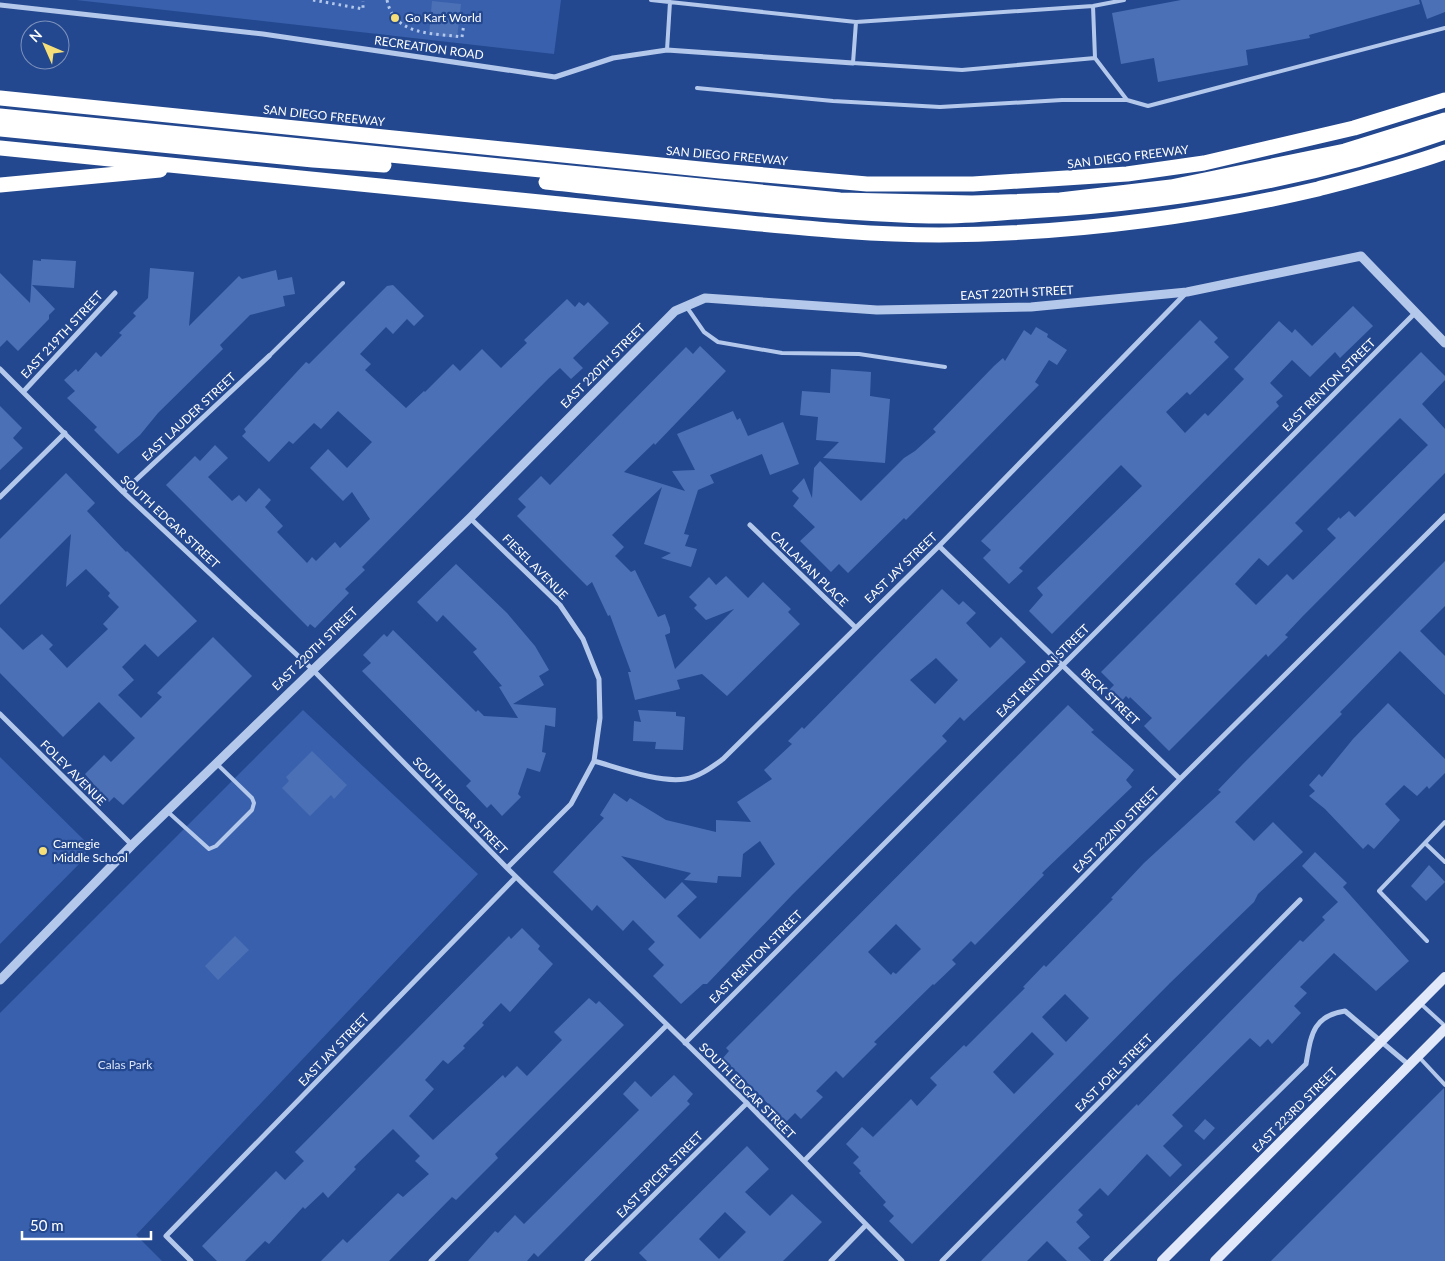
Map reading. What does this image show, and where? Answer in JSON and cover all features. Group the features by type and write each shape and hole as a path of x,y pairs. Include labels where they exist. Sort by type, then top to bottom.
{"highway":[{"name":"SAN DIEGO FREEWAY","path":"0,98 710,170 867,184 1046,181 1127,174 1204,163 1354,128 1445,100"},
{"path":"0,116 840,200 972,203 1060,200 1171,187 1345,151 1445,120"},
{"path":"0,129 387,166 805,210 932,216 1090,208 1170,199 1340,166 1445,132"},
{"path":"0,148 759,224 847,232 939,235 1146,222 1210,212 1371,176 1445,152"},
{"path":"0,186 192,166"}],"main road":[{"name":"EAST 223RD STREET","path":"1162,1261 1445,976"},
{"path":"1215,1261 1445,1028"}],"street":[{"name":"RECREATION ROAD","path":"0,5 263,34 555,77 613,58 667,50 853,63"},
{"name":"EAST 220TH STREET","path":"0,980 132,845 470,518 675,311 705,298 877,310 1030,307 1187,292 1361,256 1415,313"},
{"name":"EAST JAY STREET","path":"594,761 646,775 685,779 704,772 723,759 939,546 1187,292"},
{"name":"EAST 219TH STREET","path":"24,391 115,293"},
{"path":"1415,313 1445,343"},
{"name":"EAST RENTON STREET","path":"685,1043 1415,313"},
{"name":"EAST LAUDER STREET","path":"123,492 269,356"},
{"name":"SOUTH EDGAR STREET","path":"0,369 123,492 312,670 516,877 747,1103 902,1261"},
{"path":"0,497 65,433"},
{"name":"EAST 222ND STREET","path":"804,1161 1180,779 1445,516"},
{"name":"FIESEL AVENUE","path":"470,518 560,605 583,639 599,678 600,718 594,761 571,804 507,868"},
{"name":"CALLAHAN PLACE","path":"750,525 855,627"},
{"name":"BECK STREET","path":"939,546 1180,779"},
{"name":"FOLEY AVENUE","path":"0,714 132,845"},
{"name":"EAST JAY STREET","path":"191,1261 166,1236 516,877"},
{"name":"EAST JOEL STREET","path":"942,1261 1300,900"},
{"path":"1106,1261 1306,1064 1311,1037 1318,1024 1330,1013 1345,1011 1409,1065"},
{"path":"431,1261 667,1025"},
{"name":"EAST SPICER STREET","path":"588,1261 747,1103"},
{"path":"831,1261 866,1226"}],"lane":[{"path":"650,0 856,22 1092,6 1124,0"},
{"path":"667,50 670,2"},
{"path":"1092,6 1095,58 1127,100"},
{"path":"856,22 853,63 962,70 1095,58"},
{"path":"697,88 833,101 940,107 1062,100 1127,100 1148,106 1445,28"},
{"path":"269,356 343,283"},
{"path":"686,306 704,332 718,342 782,353 860,354 946,367"},
{"path":"167,811 203,846 208,849 216,846 252,810 254,803 216,763"},
{"path":"1427,941 1379,890 1445,822"},
{"path":"1441,826 1445,831"},
{"path":"1425,843 1445,862"},
{"path":"1420,1002 1445,1028"},
{"path":"1418,1056 1445,1084"}],"path":[{"path":"313,0 358,5 363,8 363,1"},
{"path":"386,0 390,13 397,21 418,32 462,37 464,23"}],"green space":[{"name":"Go Kart World","path":"76,0 561,0 554,54"},
{"name":"Calas Park","path":"303,710 478,874 136,1235 162,1261 0,1261 0,1013"},
{"name":"Carnegie Middle School","path":"0,757 87,843 85,858 0,944"}],"building":[{"path":"1181,0 1419,0 1420,4 1309,35 1310,38 1246,50 1248,65 1158,82 1154,58 1121,64 1112,13"},
{"path":"1421,0 1445,0 1445,12 1427,19"},
{"path":"432,1 461,4 457,38 429,35"},
{"path":"41,259 76,261 74,288 32,285 55,309 49,315 49,319 18,351 7,340 0,347 0,273 30,303 33,260 41,261"},
{"path":"150,268 194,272 189,326 239,276 242,279 276,270 278,280 292,277 295,294 283,296 285,306 250,315 220,345 223,349 158,413 140,435 118,454 94,430 97,427 67,398 75,391 64,380 76,369 78,372 96,352 101,357 122,335 119,333 136,316 133,313 148,298"},
{"path":"393,285 424,316 414,326 407,319 393,334 386,327 360,354 371,364 365,370 406,408 453,364 460,371 482,349 501,368 527,343 524,340 567,299 575,307 579,302 584,306 588,302 609,323 573,358 583,368 571,379 560,368 549,378 362,567 365,570 345,589 349,593 315,628 310,624 308,627 166,485 195,456 200,461 215,445 228,458 208,477 232,501 239,495 246,502 259,488 271,500 265,507 283,526 277,532 307,563 312,557 316,561 335,542 340,548 370,519 352,492 343,501 310,468 328,449 347,468 372,442 338,411 321,429 314,423 293,444 289,441 269,462 242,436 246,432 244,429 306,362 309,364 387,286"},
{"path":"1353,306 1373,326 1340,358 1335,352 1310,377 1292,360 1270,383 1283,396 1276,402 1279,406 1052,634 1029,611 1043,595 1037,588 1142,486 1121,465 1019,568 1023,571 1009,584 983,558 991,550 981,541 1200,320 1218,338 1214,342 1229,357 1190,395 1187,392 1166,412 1185,433 1205,413 1208,416 1244,379 1234,369 1279,321 1292,333 1295,329 1312,346"},
{"path":"1036,327 1048,334 1047,337 1067,350 1057,365 1049,360 1035,382 1039,385 906,520 904,518 848,573 839,564 831,572 800,541 815,527 793,506 799,498 792,491 804,478 812,498 814,468 820,461 861,501 904,458 915,451 936,432 933,429 994,366 1003,358 1005,361 1024,330 1031,335"},
{"path":"700,346 726,371 655,445 654,443 624,472 685,491 672,471 695,470 677,434 733,411 737,420 740,418 748,436 783,422 799,464 770,475 762,454 710,475 714,483 698,490 684,534 689,535 685,546 697,549 691,567 661,558 671,553 644,544 662,487 612,535 624,547 615,556 631,572 635,570 658,617 665,614 670,633 665,635 675,669 734,609 706,620 694,608 697,605 689,597 709,577 716,585 726,576 748,598 763,582 791,609 788,612 800,624 727,696 702,674 677,680 680,689 635,700 628,672 631,672 610,615 608,616 592,582 587,586 517,516 526,507 518,499 541,476 550,485 686,347 693,354"},
{"path":"1421,352 1445,376 1445,380 1422,404 1445,429 1445,473 1302,617 1285,635 1288,637 1268,657 1266,654 1169,751 1144,726 1152,718 1130,697 1129,699 1126,696 1120,703 1108,691 1114,685 1101,672","holes":["1400,418 1428,445 1355,517 1349,511 1340,519 1339,517 1327,529 1336,538 1293,580 1287,574 1256,605 1235,584 1259,558 1268,566 1303,531 1295,523"]},
{"path":"831,369 871,372 870,396 890,399 885,463 823,458 839,442 816,440 818,417 800,415 802,391 830,393"},
{"path":"0,406 22,428 13,438 23,448 0,470"},
{"path":"66,473 95,503 87,511 197,621 158,657 145,644 122,667 134,680 118,695 141,718 162,697 157,693 213,637 252,676 123,805 114,797 109,802 85,774 104,755 111,762 135,738 99,702 63,737 0,673 0,627 23,650 42,634 53,645 49,649 67,668 108,629 103,624 119,607 108,596 110,593 86,569 66,587 71,534 0,605 0,539"},
{"path":"1445,561 1445,606 1420,631 1445,656 1445,695 1400,651 1340,712 1342,714 1235,822 1254,841 1273,822 1303,852 1258,894 1254,902 1170,983 912,1244 889,1221 894,1216 883,1205 886,1202 859,1173 861,1171 853,1163 859,1157 846,1144 862,1127 873,1137 911,1099 917,1106 937,1085 930,1078 964,1045 966,1047 1025,988 1023,987 1044,965 1046,967 1113,899 1111,898 1144,863 1221,792 1218,790","holes":["1065,994 1089,1018 1066,1042 1042,1017","1032,1032 1054,1054 1014,1094 993,1072"]},
{"path":"456,564 507,613 535,646 549,670 539,676 544,685 513,704 556,708 555,727 545,725 542,752 546,753 540,772 527,768 518,794 521,797 502,816 491,804 487,808 466,786 471,781 362,671 371,663 363,655 384,634 387,637 393,630 476,712 478,710 484,716 518,718 499,687 502,686 473,652 477,649 443,615 437,622 417,602"},
{"path":"942,589 959,605 963,601 976,613 966,623 990,648 1001,637 1026,662 964,721 960,717 942,736 947,741 793,894 707,984 703,984 681,1004 653,976 664,965 648,949 655,942 633,920 623,931 597,905 592,911 553,872 604,818 600,815 614,793 627,802 630,798 666,820 716,832 716,820 751,822 737,802 772,779 764,770 792,744 788,741 802,727 804,729","holes":["936,658 958,680 935,704 910,680","760,841 775,864 700,939 677,916 697,897 682,882 665,899 621,856 691,873 684,880 717,883 718,876 741,877 743,854"]},
{"path":"1388,703 1445,759 1445,773 1429,789 1427,786 1417,796 1404,785 1385,804 1400,820 1374,849 1368,844 1363,849 1325,809 1309,796 1315,791 1309,785 1319,774 1322,777 1353,739"},
{"path":"1068,705 1094,730 1091,732 1134,770 1126,780 1132,787 1042,873 1044,875 975,945 971,941 952,960 956,964 874,1042 877,1044 843,1078 836,1071 816,1091 823,1097 801,1119 795,1113 786,1122 723,1058 729,1051 726,1048","holes":["896,924 921,949 896,974 893,972 891,975 868,952"]},
{"path":"638,710 676,712 676,716 685,717 683,750 655,749 656,742 633,741 634,721 641,722"},
{"path":"312,751 347,785 334,799 331,795 310,816 282,788 289,781 286,777"},
{"path":"1315,852 1347,883 1343,887 1409,961 1376,991 1334,953 1300,987 1307,993 1294,1006 1301,1013 1272,1044 1268,1039 1260,1047 1250,1038 1172,1115 1183,1126 1163,1146 1182,1165 1170,1177 1147,1154 1108,1196 1100,1188 1078,1210 1083,1215 1076,1222 1090,1237 1078,1248 1091,1261 1067,1261 1047,1241 1027,1261 981,1261 1137,1104 1138,1106 1300,940 1303,942 1325,920 1322,917 1338,902 1302,866"},
{"path":"1429,865 1445,882 1426,901 1411,886"},
{"path":"522,928 540,946 538,949 553,964 510,1012 501,1003 482,1023 484,1025 463,1046 465,1048 448,1064 443,1060 425,1080 434,1089 409,1116 433,1140 503,1075 505,1078 517,1066 527,1076 562,1040 554,1032 589,998 596,1004 599,1001 624,1025 495,1154 498,1158 456,1200 452,1197 389,1261 321,1261 343,1239 347,1243 398,1193 403,1197 429,1174 415,1161 420,1156 393,1129 354,1167 356,1169 328,1198 323,1192 305,1209 303,1207 269,1244 265,1241 245,1261 217,1261 202,1246 276,1171 285,1180 304,1161 295,1152 509,936 511,939"},
{"path":"235,936 249,950 218,980 205,966"},
{"path":"674,1075 693,1094 687,1101 690,1104 538,1257 534,1253 527,1261 468,1261 495,1231 498,1233 515,1215 524,1224 639,1110 623,1094 635,1081 651,1097"},
{"path":"1444,1088 1445,1261 1271,1261"},
{"path":"1205,1119 1215,1128 1204,1140 1194,1131"},
{"path":"747,1146 769,1169 745,1192 770,1216 792,1194 822,1222 783,1261 647,1261 639,1253","holes":["725,1212 746,1232 719,1259 699,1239"]}],"place":[{"name":"Go Kart World","path":"395,18"},
{"name":"Carnegie Middle School","path":"43,851"}]}
